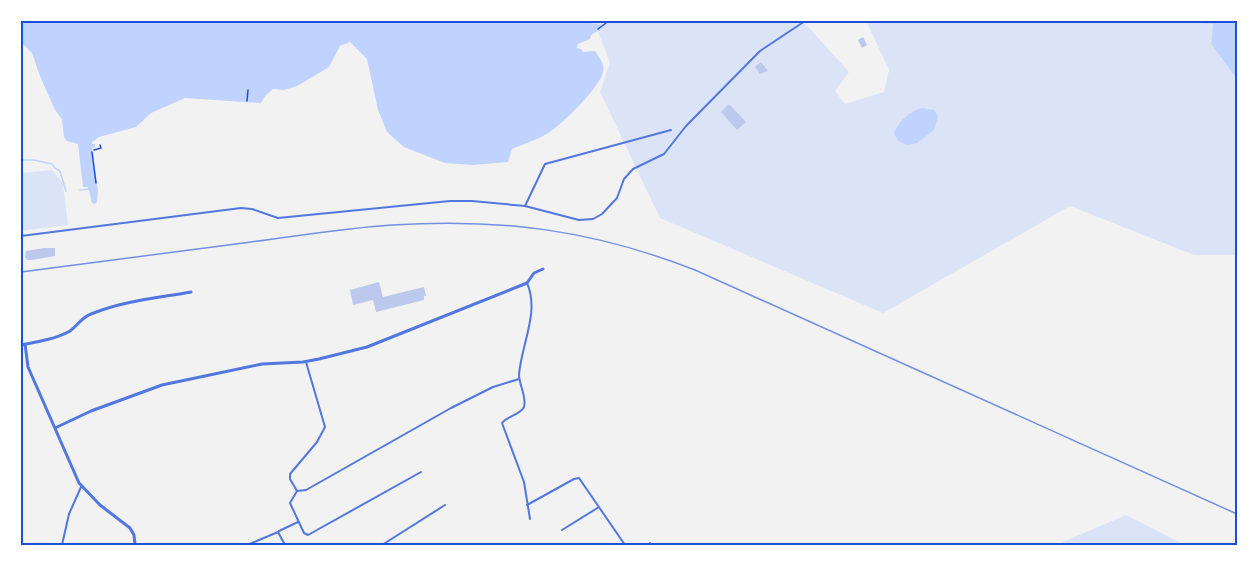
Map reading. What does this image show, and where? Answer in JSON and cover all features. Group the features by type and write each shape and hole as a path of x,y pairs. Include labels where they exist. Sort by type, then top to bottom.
{"street":[{"path":"21,236 241,208 252,209 278,218 450,201 525,206 579,220 593,219 602,214 617,198 624,178 633,169 664,154 686,126 760,51 805,21"},
{"path":"525,206 545,164 671,130"},
{"path":"55,428 91,411 162,385 262,364 306,362 367,347 527,283 534,273 543,269"},
{"path":"527,283 531,311 519,379 524,400 523,408 504,420 502,426 524,482 530,519"},
{"path":"135,545 134,535 130,528 81,488 28,367 23,344 65,333 78,324 83,317 100,310 190,292"},
{"path":"297,491 290,479 290,474 317,442 325,427 306,362"},
{"path":"297,491 306,490 378,448 490,388 519,379"},
{"path":"297,491 290,503 304,533 310,535 421,472"},
{"path":"527,505 578,478 625,545"},
{"path":"62,545 69,514 81,488"},
{"path":"382,545 445,505"},
{"path":"562,530 599,507"},
{"path":"247,545 298,522"},
{"path":"278,532 285,545"}],"path":[{"path":"598,29 606,23"},
{"path":"248,90 248,101"},
{"path":"88,156 101,148 100,145"},
{"path":"91,180 96,181 93,152"},
{"path":"88,160 93,160"},
{"path":"89,165 94,165"},
{"path":"90,175 95,174"}],"shaded area":[{"path":"594,21 803,21 849,72 835,91 845,104 884,92 889,70 868,25 869,21 1203,21 1201,22 1213,24 1211,44 1237,79 1237,255 1194,255 1070,206 883,313 660,218 600,92 610,63"},
{"path":"52,170 63,183 68,225 21,231 21,173"},
{"path":"1126,515 1185,545 1058,545 1065,541"}],"water":[{"path":"21,21 583,21 600,25 600,29 591,35 590,39 578,44 577,48 583,52 595,51 603,66 603,72 595,88 570,115 547,134 512,149 508,162 473,165 445,163 404,147 387,132 378,110 367,59 350,42 340,46 329,67 297,86 284,90 273,89 261,103 185,98 151,113 136,127 99,137 92,142 95,144 92,148 98,190 95,204 92,203 88,187 83,187 78,144 67,141 64,137 62,119 55,110 32,53 21,42"},
{"path":"1237,21 1237,79 1211,44 1213,24 1199,23"},
{"path":"922,108 934,110 938,116 934,130 917,143 907,145 898,141 894,133 899,124 909,114"}],"building":[{"path":"863,37 867,45 862,48 858,40"},
{"path":"761,62 768,71 760,74 755,67"},
{"path":"729,104 746,122 737,130 721,112"},
{"path":"55,248 55,256 32,260 27,260 25,257 26,251"},
{"path":"379,282 383,297 424,287 426,296 424,300 376,312 373,300 353,305 350,290"}],"waterway":[{"path":"21,160 52,164 60,171 66,191"},
{"path":"80,190 89,189"}],"railway":[{"path":"21,272 392,225 471,223 583,236 657,256 695,270 1237,514"}]}
